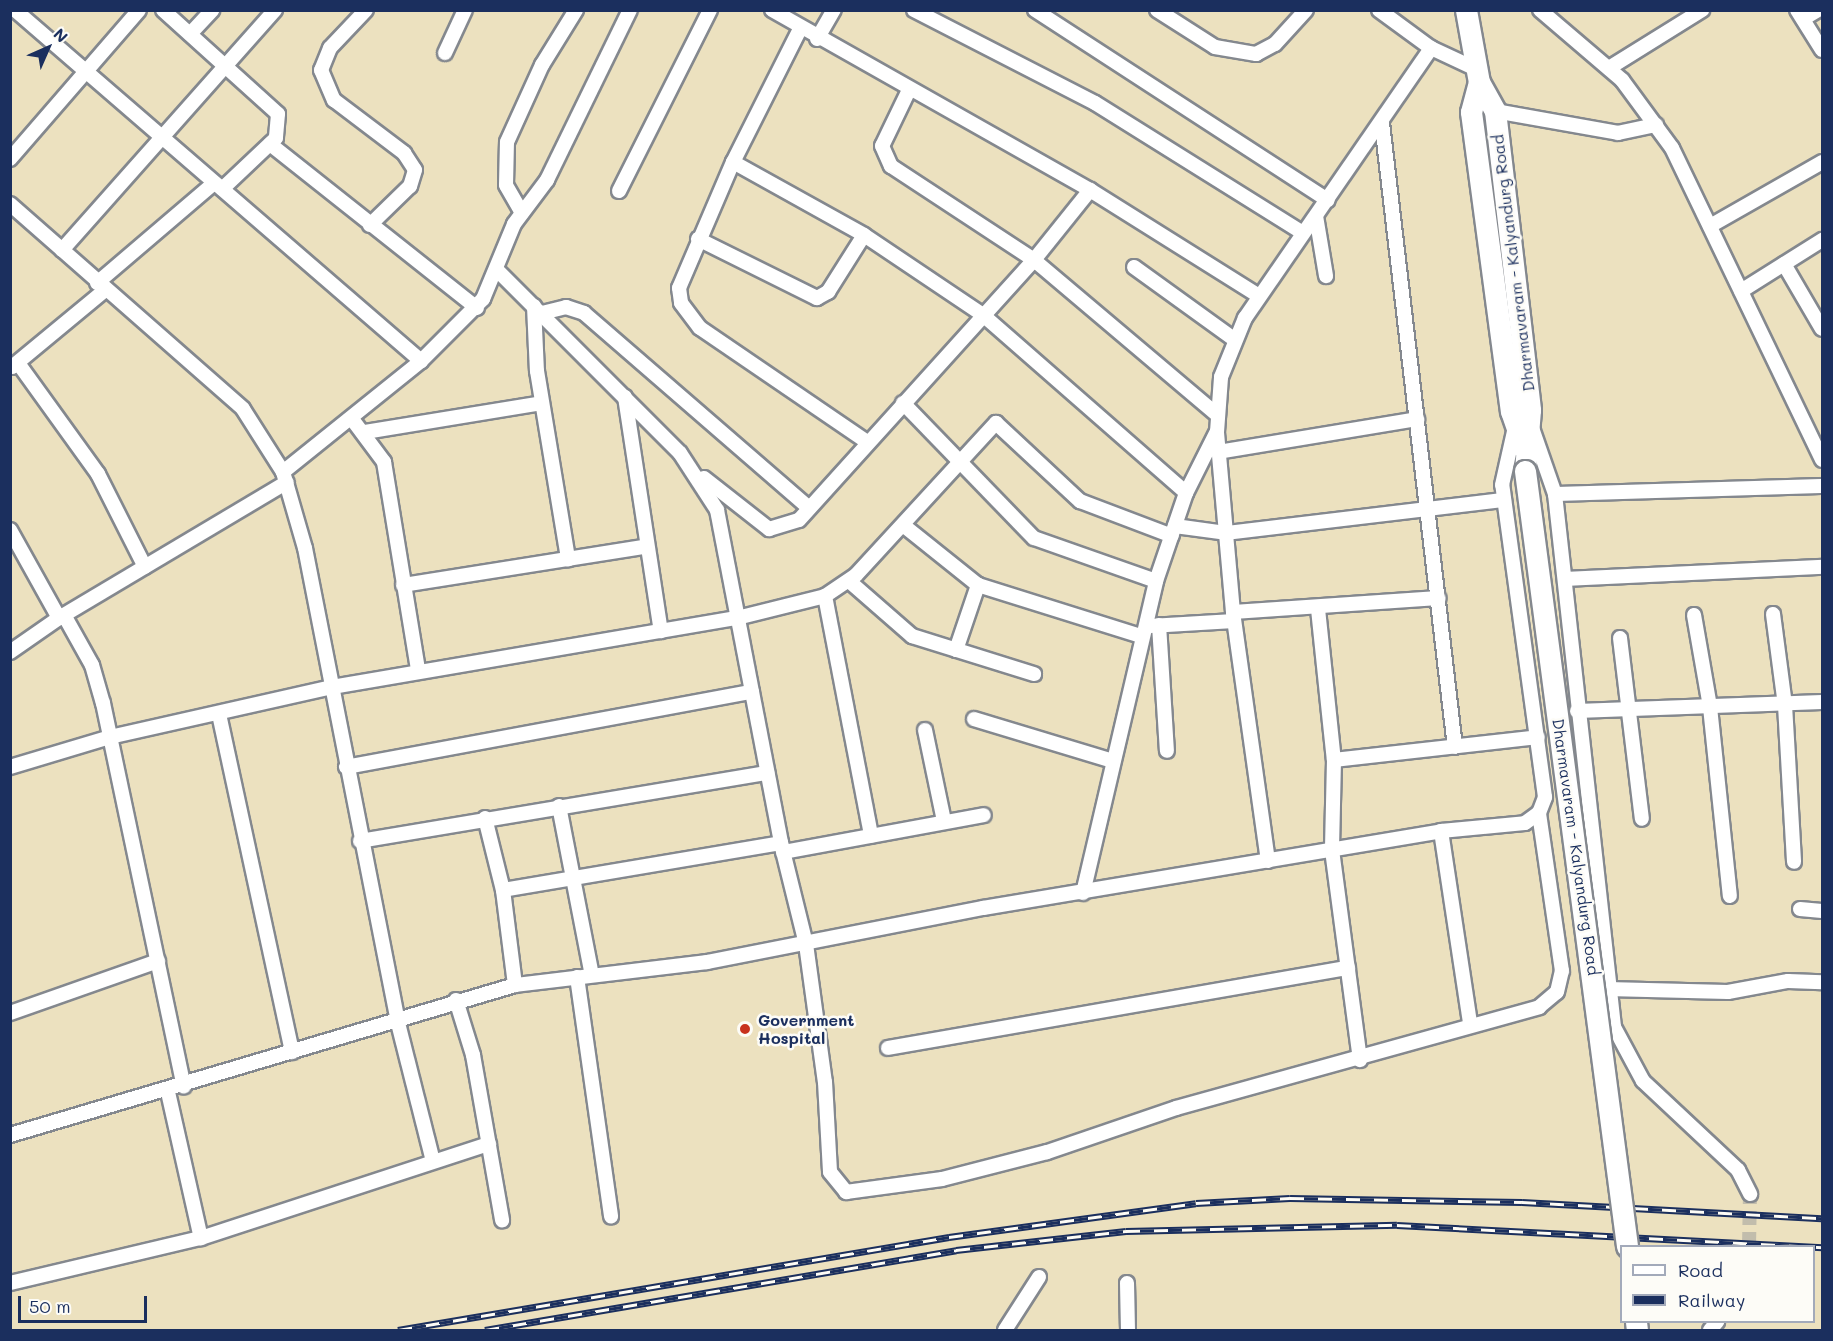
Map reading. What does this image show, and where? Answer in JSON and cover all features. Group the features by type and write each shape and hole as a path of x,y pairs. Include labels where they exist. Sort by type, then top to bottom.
{"main road":[{"name":"Dharmavaram - Kalyandurg Road","path":"1466,10 1477,75 1495,111 1525,471 1627,1245"},
{"name":"Dharmavaram - Kalyandurg Road","path":"1477,75 1471,112 1523,428"}],"street":[{"path":"15,10 421,360"},
{"path":"10,159 139,10"},
{"path":"145,567 98,474 14,366 101,287 270,144 279,132 278,114 163,10"},
{"path":"190,34 212,10"},
{"path":"62,250 159,135 223,63 275,10"},
{"path":"366,10 330,48 321,70 334,100 404,153 415,170 410,186 370,225"},
{"path":"445,53 465,10"},
{"path":"522,213 506,185 507,142 542,65 576,10"},
{"path":"10,652 62,616 145,567 285,477 421,360 477,308 498,271 522,213 547,180 630,10"},
{"path":"619,191 710,10"},
{"path":"772,10 817,39 1090,190 1259,296"},
{"path":"817,39 834,10"},
{"path":"914,10 1095,104 1303,233"},
{"path":"1035,10 1328,200"},
{"path":"1157,10 1215,47 1256,54 1275,44 1306,10"},
{"path":"1379,10 1431,48 1477,75"},
{"path":"1540,10 1609,68 1656,125 1710,226 1822,460"},
{"path":"1609,68 1701,10"},
{"path":"1818,10 1800,15 1822,50"},
{"path":"800,29 733,162 698,239 679,288 689,318 867,442"},
{"path":"1268,861 1234,617 1216,414 1234,339 1259,296 1382,123 1431,48"},
{"path":"909,90 885,134 884,157 899,173 1034,260 1216,414"},
{"path":"1495,111 1618,133 1656,125"},
{"path":"1382,123 1455,747"},
{"path":"270,144 477,308"},
{"path":"733,162 864,235 983,315 1186,493"},
{"path":"1710,226 1822,162"},
{"path":"498,271 625,397 694,470 769,529 790,526 809,508 1034,260 1090,190"},
{"path":"10,204 101,287 243,409 285,477 332,687 360,841 397,1019 433,1161"},
{"path":"1316,216 1326,276"},
{"path":"698,239 817,298 828,292 864,235"},
{"path":"1741,291 1822,240"},
{"path":"1784,264 1822,329"},
{"path":"1134,267 1234,339"},
{"path":"538,310 566,307 584,313 809,508"},
{"path":"538,310 542,403 568,559"},
{"path":"625,397 644,547 661,631"},
{"path":"365,432 542,403"},
{"path":"903,403 957,462 1034,538 1156,581"},
{"path":"352,419 365,432 384,462 418,669"},
{"path":"1218,452 1417,419"},
{"path":"10,767 110,737 332,687 418,669 741,617 825,596 849,581 903,525 957,462 996,423 1080,501 1173,531 1226,533 1428,511 1504,500"},
{"path":"1523,428 1555,494 1566,579 1577,711 1607,989 1619,1041 1635,1070 1738,1170 1750,1194"},
{"path":"694,470 717,510 741,617 766,773 806,944 825,1082 830,1172 846,1192 942,1179 1047,1152 1176,1108 1360,1060 1470,1023 1539,1007 1561,984 1539,813 1545,797 1538,737 1504,500 1505,458 1523,428"},
{"path":"1083,893 1142,631 1156,581 1186,493 1217,432"},
{"path":"1555,494 1822,486"},
{"path":"903,525 978,585 1142,631 1159,625 1439,598"},
{"path":"10,530 92,665 110,737 184,1087"},
{"path":"403,585 644,547"},
{"path":"1566,579 1822,567"},
{"path":"849,581 912,636 1034,674"},
{"path":"956,650 978,585"},
{"path":"825,596 871,836"},
{"path":"1318,609 1334,760 1332,850 1360,1060"},
{"path":"1773,614 1785,705 1794,862"},
{"path":"1694,615 1710,707 1730,896"},
{"path":"1159,625 1167,751"},
{"path":"1620,638 1642,819"},
{"path":"346,767 752,692"},
{"path":"1577,711 1822,702"},
{"path":"219,714 292,1052"},
{"path":"974,719 1113,761"},
{"path":"925,730 944,821"},
{"path":"1334,760 1538,737"},
{"path":"360,841 485,818 766,773"},
{"path":"559,806 592,975"},
{"path":"10,1135 168,1092 456,1000 515,986 806,944 1441,831 1525,823 1539,813"},
{"path":"502,890 871,836 984,815"},
{"path":"485,818 502,890 515,986"},
{"path":"1441,831 1470,1023"},
{"path":"1800,909 1822,911"},
{"path":"10,1014 158,961"},
{"path":"888,1048 1348,968"},
{"path":"577,977 611,1217"},
{"path":"1607,989 1728,992 1788,981 1822,982"},
{"path":"456,1000 474,1055 502,1220"},
{"path":"168,1092 201,1238"},
{"path":"10,1283 201,1238 489,1144"},
{"path":"1005,1330 1039,1277"},
{"path":"1127,1283 1128,1330"}],"tunnel":[{"path":"1749,1245 1750,1194"}],"railway":[{"path":"398,1330 949,1237 1196,1203 1290,1198 1522,1202 1822,1218"},
{"path":"485,1330 956,1250 1126,1231 1397,1225 1783,1245"},
{"path":"1815,1247 1822,1247"}],"place":[{"name":"Government Hospital","path":"745,1029"}]}
